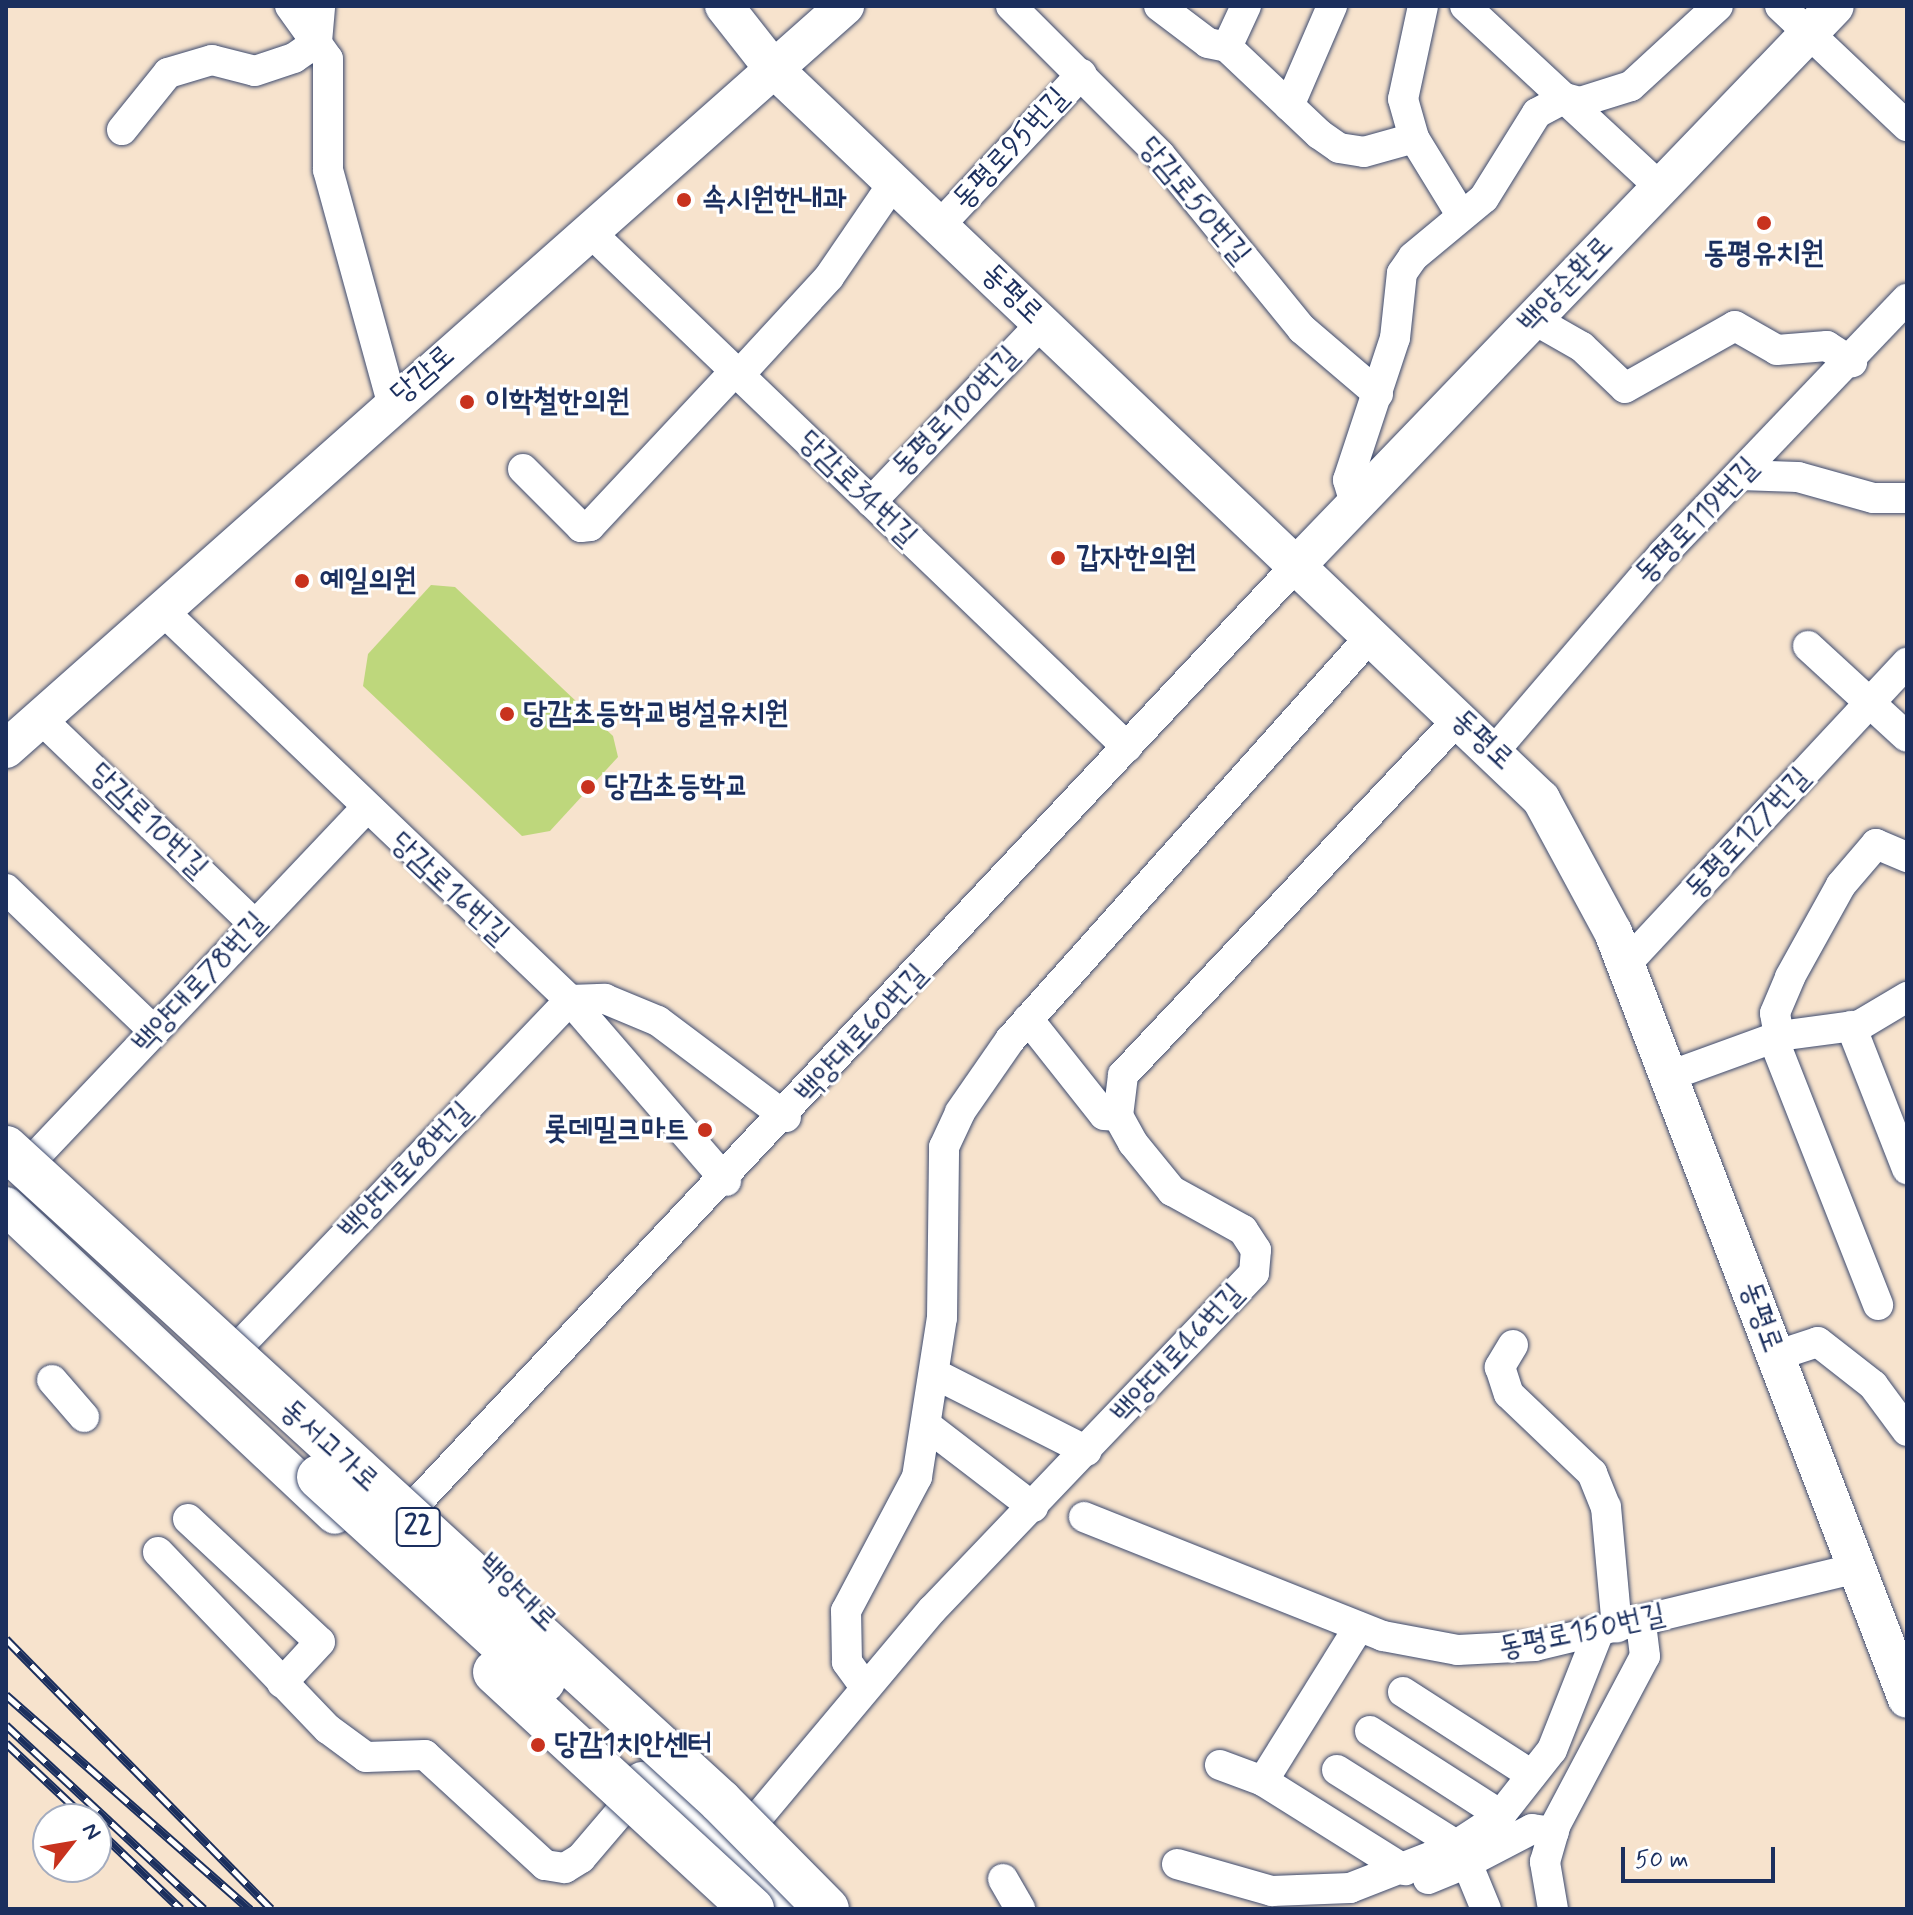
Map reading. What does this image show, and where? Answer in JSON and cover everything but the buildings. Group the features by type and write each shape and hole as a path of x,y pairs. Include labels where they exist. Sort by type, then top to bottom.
{"highway":[{"name":"동서고가로","path":"16,1161 226,1341 720,1801 827,1909"},
{"name":"동서고가로","path":"16,1161 386,1541 709,1827 788,1909"},
{"path":"226,1341 643,1696 795,1838 854,1909"},
{"path":"386,1541 413,1595 752,1909"}],"main road":[{"name":"동평로","path":"724,6 772,67 1495,750 1556,823 1593,885 1626,964 1907,1699"},
{"name":"당감로","path":"6,749 392,402 845,6"},
{"name":"백양순환로","path":"1298,564 1822,19"},
{"path":"6,1126 16,1161"},
{"name":"백양대로","path":"6,1206 346,1525 597,1744 724,1849 780,1909"},
{"name":"백양대로","path":"226,1341 422,1501 759,1816 840,1909"},
{"path":"448,1611 451,1572 468,1561 491,1568"},
{"name":"백양대로","path":"597,1744 742,1909"}],"street":[{"path":"290,6 317,42 332,84 328,170 392,402"},
{"path":"317,42 320,6"},
{"name":"당감로50번길","path":"1011,6 1082,74 1227,230 1302,329 1378,394"},
{"path":"1159,6 1208,43 1227,47 1339,148 1364,152 1414,138"},
{"path":"1227,47 1246,6"},
{"path":"1289,106 1332,6"},
{"path":"1423,6 1403,81 1414,138 1460,213"},
{"path":"1465,6 1660,187"},
{"path":"1355,503 1348,480 1395,338 1402,273 1460,213 1484,198 1525,124 1565,98 1580,102 1631,86 1718,6"},
{"path":"1780,6 1822,19 1907,126"},
{"path":"122,130 168,73 212,60 255,71 317,42"},
{"name":"동평로95번길","path":"940,225 1082,74"},
{"path":"523,469 581,527 590,526 829,277 894,182"},
{"name":"당감로34번길","path":"588,230 1127,747"},
{"name":"동평로119번길","path":"1495,750 1740,475 1852,362 1907,299"},
{"path":"1533,319 1582,347 1625,388 1735,326 1777,350 1827,346 1852,362"},
{"name":"동평로100번길","path":"871,502 1042,323"},
{"path":"1740,475 1798,477 1873,498 1907,498"},
{"name":"백양대로60번길","path":"346,1525 392,1529 422,1501 786,1117 1298,564"},
{"name":"당감로16번길","path":"160,608 363,811 570,1000 726,1181"},
{"path":"865,1687 847,1662 846,1611 906,1508 926,1425 935,1374 944,1147 971,1093 1028,1019 1371,636"},
{"path":"1808,646 1907,737"},
{"name":"동평로127번길","path":"1626,964 1907,663"},
{"name":"당감로10번길","path":"40,718 255,925"},
{"path":"1028,1019 1104,1115 1118,1116 1123,1075 1459,719"},
{"name":"백양대로78번길","path":"16,1161 154,1031 363,811"},
{"path":"1878,1305 1776,1037 1775,1013 1790,977 1841,885 1876,844 1907,857"},
{"path":"6,889 154,1031"},
{"path":"1669,1076 1776,1037 1851,1026 1878,1018 1907,997"},
{"path":"570,1000 605,999 658,1021 786,1117"},
{"name":"백양대로68번길","path":"226,1341 570,1000"},
{"path":"1851,1026 1907,1169"},
{"name":"백양대로46번길","path":"759,1816 865,1687 1257,1265 1243,1230 1172,1191 1118,1116"},
{"path":"1775,1356 1818,1342 1873,1385 1907,1431"},
{"path":"1177,1864 1272,1891 1418,1883 1462,1854 1501,1815 1552,1750 1619,1627 1606,1507 1592,1473 1509,1394 1500,1367 1513,1345"},
{"path":"935,1374 1087,1451"},
{"path":"52,1380 84,1417"},
{"path":"926,1425 1033,1507"},
{"name":"동평로150번길","path":"1084,1517 1359,1627 1498,1652 1619,1627 1858,1568"},
{"path":"188,1519 320,1642 282,1683"},
{"path":"158,1552 282,1683 366,1757 425,1755 545,1865 565,1868 581,1858 639,1790"},
{"path":"1263,1781 1359,1627"},
{"path":"1553,1909 1545,1862 1554,1832 1645,1656 1619,1627"},
{"path":"1403,1692 1532,1775"},
{"path":"1370,1731 1501,1815"},
{"path":"1220,1765 1263,1781 1405,1870"},
{"path":"1337,1770 1462,1854 1486,1909"},
{"path":"1336,1889 1462,1854 1532,1829 1554,1832"},
{"path":"1003,1879 1020,1909"}],"green space":[{"path":"431,585 455,587 613,736 618,757 550,831 522,836 363,686 368,654"}],"railway":[{"path":"6,1639 271,1909"},
{"path":"6,1695 250,1909"},
{"path":"6,1725 204,1909"},
{"path":"6,1743 70,1803"},
{"path":"112,1843 181,1909"}],"place":[{"name":"속시원한내과","path":"684,200"},
{"name":"동평유치원","path":"1764,223"},
{"name":"이학철한의원","path":"467,402"},
{"name":"갑자한의원","path":"1058,558"},
{"name":"예일의원","path":"302,581"},
{"name":"당감초등학교병설유치원","path":"507,714"},
{"name":"당감초등학교","path":"588,787"},
{"name":"롯데밀크마트","path":"705,1130"},
{"name":"당감1치안센터","path":"538,1745"}]}
